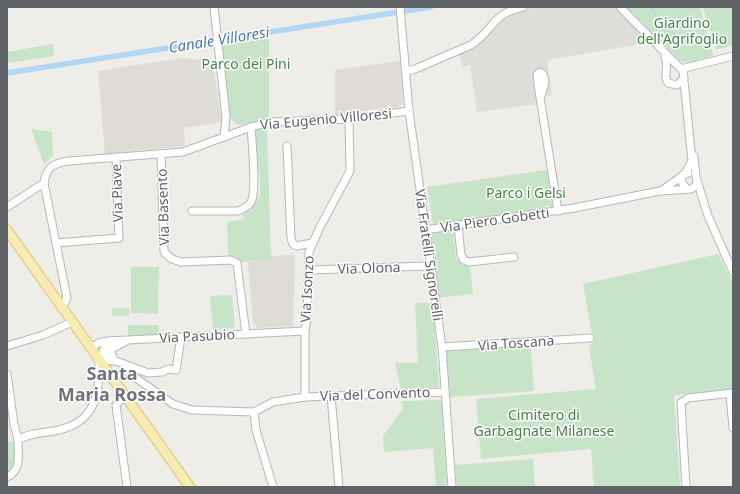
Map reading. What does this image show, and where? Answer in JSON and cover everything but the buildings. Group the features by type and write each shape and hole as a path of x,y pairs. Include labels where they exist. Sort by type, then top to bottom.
{"main road":[{"path":"7,230 190,487"}],"street":[{"path":"214,7 226,117 224,137"},
{"name":"Via Fratelli Signorelli","path":"400,7 407,71 409,111 442,347 444,392 452,487"},
{"path":"407,71 471,45 478,40 500,16 510,10 523,7"},
{"path":"620,7 681,72 690,143 691,164 681,183 686,188"},
{"path":"662,51 667,64 665,75 666,81 674,85 681,92 686,107"},
{"path":"667,70 671,67 681,72 733,56"},
{"path":"674,85 679,84 681,72"},
{"path":"541,96 558,211"},
{"name":"Via Eugenio Villoresi","path":"44,183 45,174 49,168 58,162 183,152 236,132 271,122 349,119 409,111"},
{"path":"226,117 236,132"},
{"name":"Via Isonzo","path":"305,397 304,331 307,318 309,252 312,243 350,171 349,119"},
{"path":"192,211 238,211 244,209 251,202 254,190 251,127"},
{"path":"690,143 696,169 696,181"},
{"path":"288,146 291,238 297,246 312,243"},
{"name":"Via Basento","path":"161,154 164,252 176,261 230,260 235,262 238,266 244,334"},
{"name":"Via Piave","path":"56,243 119,238 116,157"},
{"path":"684,175 690,173 696,181 708,216 733,272"},
{"name":"Via Piero Gobetti","path":"660,191 684,175"},
{"name":"Via Piero Gobetti","path":"425,230 558,211 660,191 686,188 696,181"},
{"path":"7,207 44,183 67,298 62,309"},
{"path":"458,225 461,254 464,260 469,262 514,257"},
{"name":"Via Olona","path":"309,270 430,266"},
{"path":"7,346 44,335 72,322"},
{"name":"Via Pasubio","path":"90,348 99,343 108,341 304,331"},
{"path":"18,440 29,435 65,428 73,425 84,416 94,403 98,394 99,361 118,361 147,372 176,370 181,338"},
{"name":"Via Toscana","path":"442,347 590,338"},
{"path":"126,371 179,407 192,410 254,412 255,425 273,487"},
{"path":"7,374 14,424 18,440 18,464 14,473 7,477"},
{"name":"Via del Convento","path":"254,412 273,402 305,397 444,392"},
{"path":"686,487 681,403 688,398 731,394 733,428"},
{"path":"124,396 116,405 127,487"},
{"path":"331,396 338,487"}],"shaded area":[{"path":"538,7 614,7 653,42 547,60 552,95 537,99 538,104 477,112 470,65 462,67 459,54 470,50 480,43 504,16 510,13"},
{"path":"182,58 212,61 222,122 184,128 185,146 105,154 98,71"},
{"path":"400,61 403,103 397,108 390,107 335,115 335,70"},
{"path":"295,255 293,326 258,328 253,324 248,262 271,259 271,256"}],"green space":[{"name":"Giardino dell'Agrifoglio","path":"626,7 700,7 713,56 690,63 682,62"},
{"path":"703,7 733,7 733,45 716,50"},
{"name":"Parco dei Pini","path":"269,38 269,117 242,125 236,124 229,116 222,45"},
{"path":"53,44 54,56 7,63 7,52"},
{"path":"267,126 271,259 242,262 237,257 228,255 227,222 244,219 243,212 256,197 260,199 260,171 256,170 254,131"},
{"path":"31,129 52,132 53,156 44,164"},
{"name":"Parco i Gelsi","path":"547,170 553,209 433,224 427,187"},
{"path":"453,230 456,258 470,268 473,294 435,298 428,233"},
{"name":"Cimitero di Garbagnate Milanese","path":"718,254 733,284 733,389 674,395 680,487 594,487 591,449 481,459 476,399 596,389 589,347 593,341 583,284"},
{"path":"131,267 159,267 158,314 131,313"},
{"path":"232,295 235,328 213,330 210,296"},
{"path":"415,303 433,303 439,387 401,389 395,363 418,363"},
{"path":"112,308 129,308 129,316 112,316"},
{"path":"128,325 159,325 159,336 128,336"},
{"path":"531,345 534,391 450,397 446,351"},
{"path":"440,400 442,404 447,487 425,487 436,486 433,448 384,452 383,436 403,409 402,401"},
{"path":"13,441 15,460 12,471 7,473 7,442"},
{"path":"533,459 535,487 457,487 455,465"}],"waterway":[{"name":"Canale Villoresi","path":"7,73 431,7"},
{"path":"651,7 674,45"}],"district":[{"name":"Santa Maria Rossa","path":"112,384"}]}
